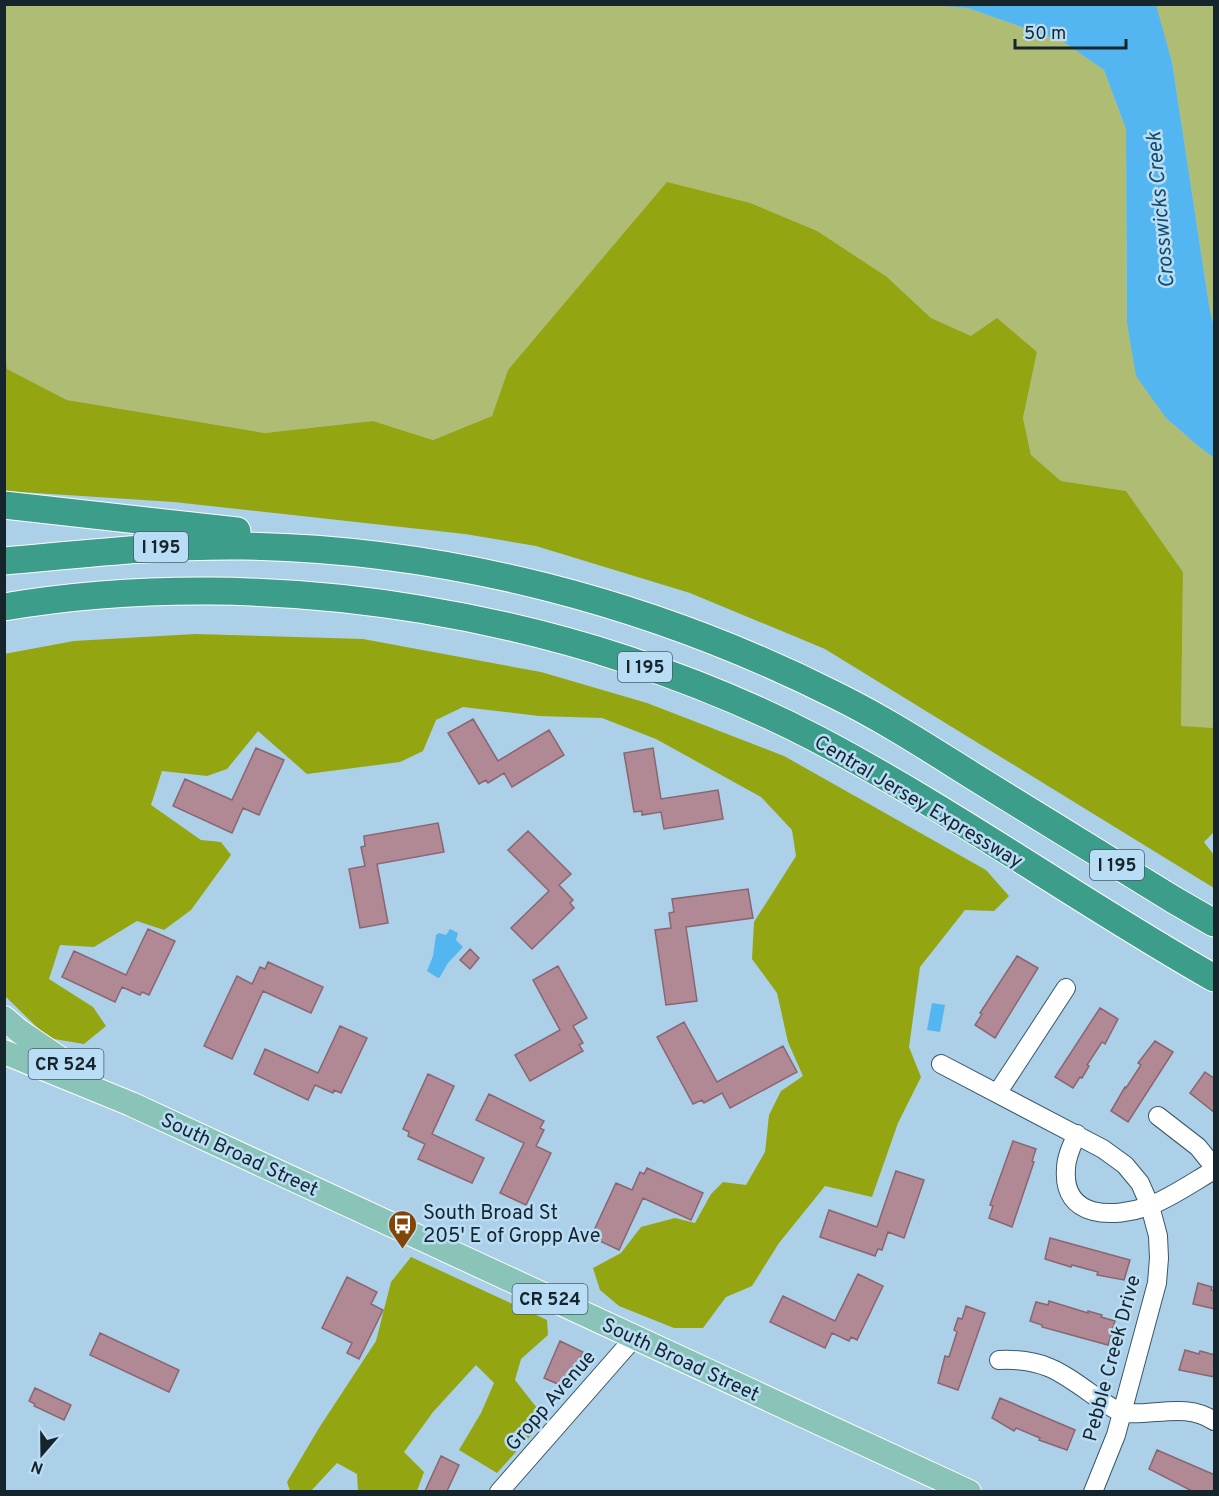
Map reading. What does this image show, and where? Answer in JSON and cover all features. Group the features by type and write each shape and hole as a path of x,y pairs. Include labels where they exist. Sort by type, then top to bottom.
{"highway":[{"path":"4,505 244,532 317,549"},
{"name":"I 195","path":"4,561 165,546 317,549 433,563 563,591 653,619 760,660 836,696 901,731 1215,923"},
{"name":"Central Jersey Expressway","path":"4,607 83,597 153,592 236,592 354,600 481,621 550,637 618,657 685,680 750,707 876,771 1149,940 1215,978"},
{"path":"4,625 132,609 195,604 354,600"}],"main road":[{"name":"South Broad Street","path":"4,1018 68,1066 131,1104"},
{"name":"South Broad Street","path":"4,1052 131,1104 969,1491"}],"street":[{"path":"998,1092 1066,988"},
{"name":"Pebble Creek Drive","path":"941,1064 1077,1134 1125,1165 1140,1183 1150,1206 1158,1236 1157,1283 1116,1436 1096,1490"},
{"path":"1077,1134 1065,1170 1070,1193 1077,1203 1097,1214 1109,1215 1150,1206 1215,1169 1198,1147 1158,1116"},
{"name":"Gropp Avenue","path":"499,1491 634,1338"},
{"path":"999,1360 1034,1361 1051,1367 1122,1413 1183,1411 1196,1413 1215,1421"}],"green space":[{"path":"932,4 968,8 1064,42 1104,70 1126,129 1127,323 1166,418 1214,458 1214,728 1181,727 1183,572 1126,491 1061,481 1031,455 1023,418 1037,352 971,336 931,318 887,277 508,370 492,416 433,440 373,421 265,433 67,400 7,369 4,350 4,5"},
{"path":"1155,5 1214,5 1214,328 1172,62"},
{"path":"667,182 750,203 817,231 887,277 931,318 971,336 997,318 1037,352 1023,418 1031,455 1061,481 1126,491 1183,572 1181,726 1214,728 1214,832 1204,842 1214,855 1214,888 825,649 690,593 536,546 465,534 174,502 5,491 5,350 7,369 67,400 265,433 373,421 433,440 492,416 508,370"},
{"path":"195,634 363,639 541,672 647,703 784,756 986,870 1009,896 994,911 965,910 920,967 909,1047 921,1077 898,1123 872,1197 825,1186 779,1243 752,1286 726,1297 703,1328 674,1328 619,1306 600,1290 593,1268 621,1253 641,1227 675,1218 695,1223 711,1194 723,1182 746,1185 765,1152 769,1115 781,1091 803,1076 788,1042 777,993 752,959 754,922 796,856 792,830 761,797 656,739 602,718 539,716 463,707 436,720 423,751 400,762 307,774 258,731 227,769 207,776 162,771 151,805 201,840 221,842 231,855 191,910 164,930 137,921 94,947 60,945 49,979 93,1007 106,1026 84,1044 48,1038 5,996 4,654 74,641"},
{"path":"411,1257 547,1320 548,1335 521,1359 515,1380 537,1408 541,1424 497,1473 459,1450 481,1413 494,1383 476,1365 433,1412 404,1452 424,1472 417,1491 358,1491 357,1474 337,1463 311,1491 290,1491 287,1482 376,1341 391,1282"}],"water":[{"name":"Crosswicks Creek","path":"932,5 1156,5 1172,62 1214,328 1214,458 1166,418 1136,376 1127,323 1126,129 1104,70 1064,42 968,8"},
{"path":"450,929 458,933 456,940 463,947 438,978 427,971 433,956 436,935 439,933 446,935"},
{"path":"932,1003 945,1005 940,1032 927,1030"}],"building":[{"path":"473,719 498,761 549,730 564,755 512,787 504,773 488,783 486,780 479,784 448,733"},
{"path":"256,748 284,760 259,815 243,808 232,833 173,806 185,779 232,800"},
{"path":"653,748 661,799 718,790 723,819 664,829 661,812 642,815 642,811 634,812 624,753"},
{"path":"438,823 444,852 377,864 388,923 360,928 349,869 365,866 361,847 365,846 364,836"},
{"path":"528,831 571,874 559,885 573,900 570,903 574,908 532,949 511,928 549,891 508,850"},
{"path":"748,889 753,918 686,927 697,1001 666,1005 655,930 671,928 669,913 674,912 672,899"},
{"path":"148,929 175,941 149,995 142,992 140,995 122,987 115,1002 62,977 74,951 126,975"},
{"path":"470,949 479,958 470,969 460,960"},
{"path":"1017,956 1038,968 995,1038 975,1025 982,1014 980,1013"},
{"path":"268,962 323,987 311,1013 263,991 232,1059 204,1046 237,976 252,984 260,967 265,969"},
{"path":"558,966 587,1018 573,1026 583,1043 579,1045 583,1051 530,1081 515,1055 560,1030 533,980"},
{"path":"1100,1008 1118,1019 1105,1044 1102,1042 1087,1065 1089,1066 1082,1078 1080,1077 1073,1088 1055,1077"},
{"path":"684,1022 717,1082 783,1046 797,1072 730,1108 722,1093 704,1103 702,1100 693,1104 657,1037"},
{"path":"340,1026 367,1038 341,1093 334,1090 333,1093 315,1085 308,1100 254,1074 265,1049 318,1073"},
{"path":"1155,1041 1173,1052 1128,1122 1111,1111 1141,1065 1138,1063"},
{"path":"1205,1072 1215,1079 1215,1113 1190,1093"},
{"path":"428,1074 454,1086 432,1134 484,1158 472,1183 418,1159 425,1144 408,1136 409,1132 403,1129"},
{"path":"489,1094 544,1121 540,1128 544,1130 536,1146 551,1153 526,1205 500,1193 524,1143 476,1120"},
{"path":"1013,1141 1036,1149 1032,1161 1034,1162 1012,1227 989,1218 993,1206 990,1205"},
{"path":"647,1168 703,1193 691,1220 643,1198 619,1250 591,1237 616,1183 632,1190 640,1172 644,1174"},
{"path":"896,1171 924,1180 904,1238 888,1232 882,1250 878,1249 875,1256 820,1237 829,1210 877,1227"},
{"path":"1050,1238 1130,1260 1124,1280 1097,1275 1098,1272 1045,1259"},
{"path":"858,1274 883,1286 857,1340 851,1337 849,1341 832,1333 825,1348 770,1322 783,1296 835,1321"},
{"path":"347,1277 377,1292 371,1304 383,1310 359,1359 347,1353 352,1343 322,1328"},
{"path":"1198,1283 1212,1287 1211,1290 1215,1291 1215,1309 1193,1304"},
{"path":"1049,1301 1102,1315 1101,1317 1115,1321 1108,1345 1042,1327 1030,1321 1036,1302 1048,1305"},
{"path":"966,1306 985,1313 958,1390 938,1383 945,1356 949,1357 957,1332 954,1330 958,1318 962,1319"},
{"path":"100,1333 179,1370 169,1392 90,1355"},
{"path":"560,1341 583,1352 567,1388 544,1378"},
{"path":"1185,1350 1215,1355 1215,1377 1179,1370"},
{"path":"35,1388 71,1405 64,1420 34,1406 35,1404 29,1401"},
{"path":"1000,1398 1075,1430 1067,1450 1039,1440 1040,1438 1016,1428 1014,1431 992,1418"},
{"path":"1157,1450 1215,1475 1215,1491 1192,1491 1149,1469"},
{"path":"441,1456 459,1465 447,1491 425,1491"}],"place":[{"name":"South Broad St 205' E of Gropp Ave","path":"402,1250"}]}
